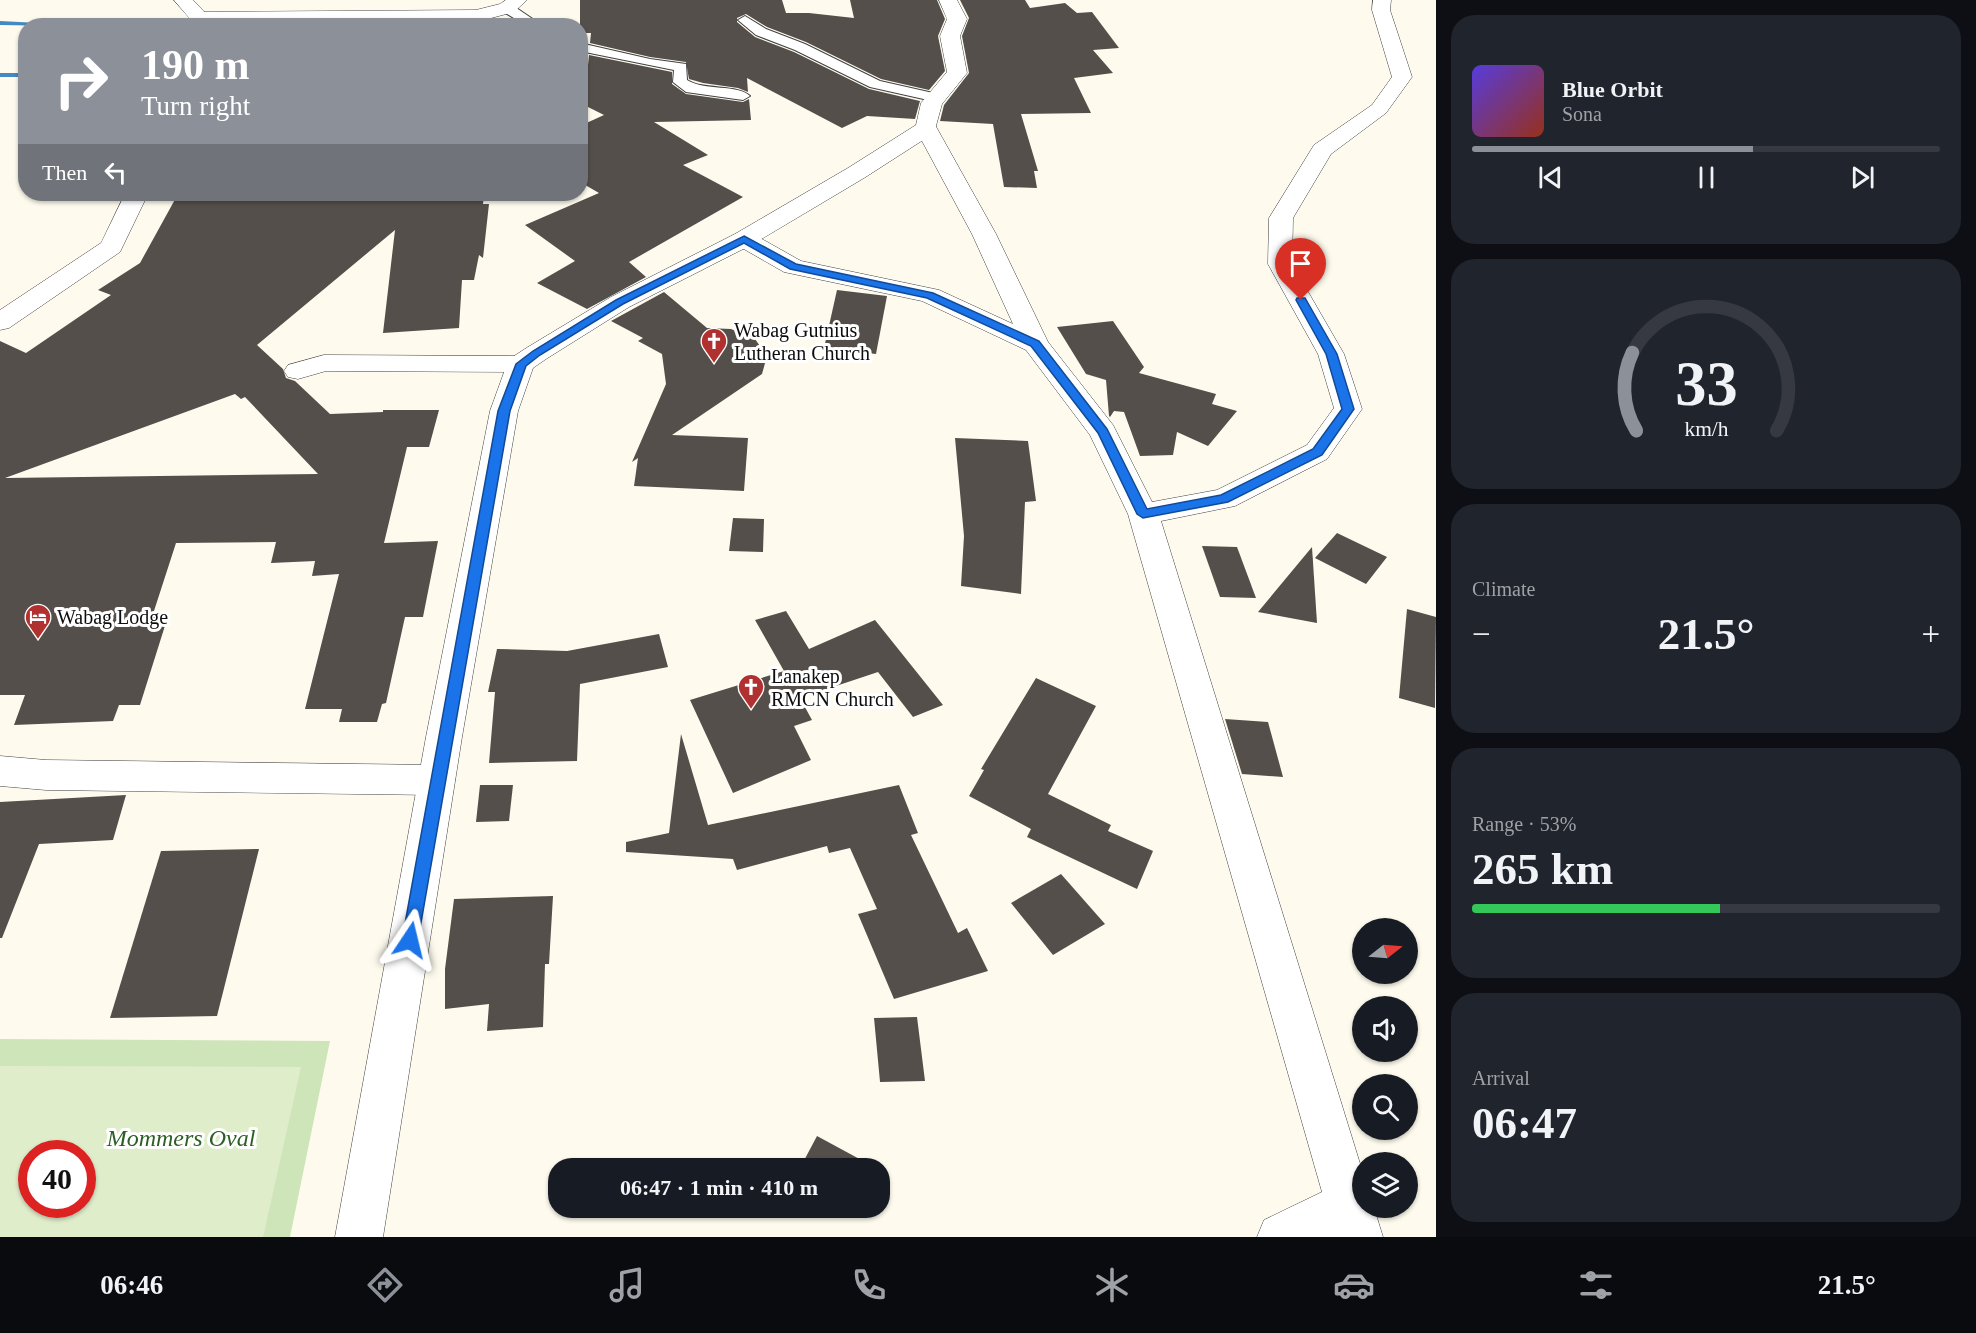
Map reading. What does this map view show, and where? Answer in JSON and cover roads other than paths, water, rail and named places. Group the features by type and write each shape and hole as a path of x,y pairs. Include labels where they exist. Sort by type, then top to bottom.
{"street":[{"path":"183,0 197,18"},
{"path":"948,0 957,19 950,36 957,73 932,103 926,128 973,209 1016,297 1035,344 1103,432 1143,514 1354,1221 1281,1237"},
{"path":"1143,514 1224,499 1317,452 1348,409 1332,354 1280,264 1281,218 1322,150 1379,109 1402,77 1381,10 1382,0"},
{"path":"384,18 476,16 512,4"},
{"path":"298,371 324,363 521,364 620,302 744,239 856,173 926,128"},
{"path":"0,322 111,247 133,201"},
{"path":"744,239 793,267 930,295 1035,344"},
{"path":"359,1237 437,780 504,411 521,364"},
{"path":"0,771 46,775 437,780"}],"lane":[{"path":"512,4 528,18"},
{"path":"745,20 761,32 800,47 875,84 937,98"},
{"path":"588,49 681,68 680,82 691,89 743,96"}],"waterway":[{"path":"0,23 18,24"},
{"path":"0,75 18,75"}],"place":[{"name":"Wabag Gutnius Lutheran Church","path":"714,364"},
{"name":"Wabag Lodge","path":"38,640"},
{"name":"Lanakep RMCN Church","path":"751,710"}],"park label":[{"name":"Mommers Oval","path":"181,1138"}]}
